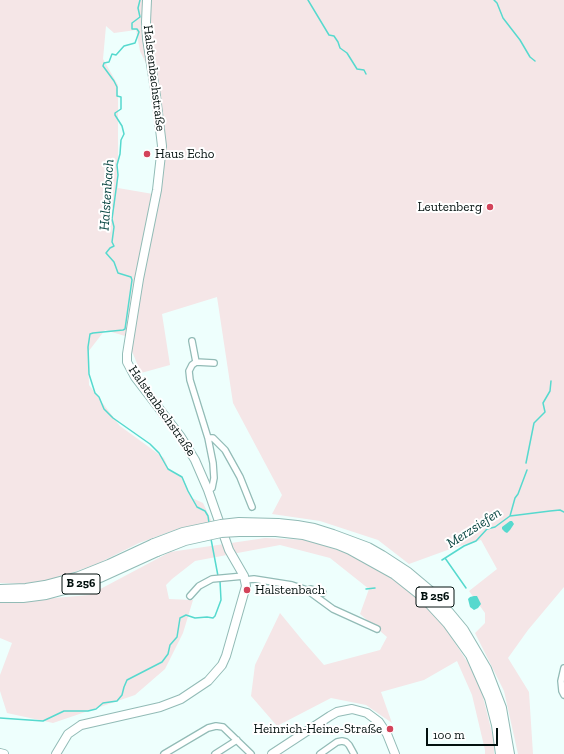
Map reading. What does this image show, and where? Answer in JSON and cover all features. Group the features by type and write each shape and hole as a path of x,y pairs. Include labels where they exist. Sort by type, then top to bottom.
{"highway":[{"name":"B 256","path":"0,597 23,597 46,594 77,586 100,577 183,533 221,525 239,523 277,527 297,526 326,533 368,548 408,573 432,594 463,630 486,668 500,708 509,754"},
{"name":"B 256","path":"277,527 338,544 350,549 396,574 424,597 448,623 471,655 490,698 497,725 501,754"},
{"name":"B 256","path":"0,590 32,588 61,582 79,577 156,547"}],"street":[{"name":"Halstenbachstraße","path":"147,0 147,39 162,146 156,190 139,279 127,362 135,377 188,448 198,466 229,550 245,578"},
{"path":"192,341 196,362"},
{"path":"208,490 212,488 214,478 213,463 208,438 190,380 189,371 192,365 196,362 214,363"},
{"path":"208,438 213,438 225,450 240,477 252,507"},
{"path":"56,754 68,734 81,725 160,707 181,699 208,681 222,665 226,656 246,586 245,578"},
{"path":"190,596 199,586 212,579 245,578 292,585 307,590 333,609 378,629"},
{"path":"307,590 311,589 323,593"},
{"path":"564,668 561,681 564,695"},
{"path":"272,754 330,716 344,710 352,709 367,713 379,722 387,734 395,754"},
{"path":"164,754 208,728 216,726 223,727 251,754"},
{"path":"215,754 237,740"},
{"path":"320,754 342,741 349,745 354,754"},
{"path":"0,752 4,754"}],"shaded area":[{"path":"0,0 564,0 564,587 528,630 508,658 529,692 533,754 518,754 504,691 475,633 485,623 485,613 469,591 497,569 481,540 453,548 409,564 378,540 320,521 272,514 282,495 233,403 217,297 162,314 170,365 141,373 131,349 139,296 160,193 159,90 140,51 136,30 114,33 106,26 103,59 118,85 118,188 153,194 134,280 125,336 105,330 88,352 89,385 120,426 164,458 169,470 182,476 192,498 203,503 212,522 180,528 139,543 99,563 55,579 27,584 0,583"},
{"path":"265,538 308,540 363,559 395,577 442,623 468,663 482,693 494,741 494,754 485,754 472,695 457,661 424,680 381,692 392,723 366,705 331,698 277,726 251,696 255,665 280,613 324,665 380,650 387,637 360,614 369,589 330,558 280,545 195,561 166,585 169,599 193,600 183,633 165,669 135,695 53,723 7,713 0,691 0,675 12,643 0,638 0,602 89,595 170,552"}],"water":[{"path":"510,521 514,524 507,533 502,529 502,527"},
{"path":"477,596 481,604 474,610 470,607 468,599"}],"waterway":[{"name":"Halstenbach","path":"140,0 138,8 140,17 132,23 132,29 137,29 139,32 135,43 124,46 116,55 112,54 109,62 104,63 103,66 117,87 117,96 121,97 121,109 115,113 115,115 122,126 124,134 121,140 120,154 117,165 118,175 112,219 114,227 112,242 114,246 106,253 114,262 118,273 131,277 132,280 125,329 90,334 88,347 89,374 95,393 99,397 104,409 113,418 150,444 159,453 168,469 182,477 197,507 205,511 208,516 209,523"},
{"path":"308,0 329,35 334,36 340,48 347,53 357,69 364,70 366,74"},
{"path":"494,0 497,3 503,18 520,40 530,57 535,61"},
{"path":"526,463 534,423 545,412 543,403 550,391 551,381"},
{"path":"510,516 515,498 527,470"},
{"name":"Merzsiefen","path":"442,560 464,546 476,541 487,529 495,527 510,516 560,510 564,512"},
{"name":"Halstenbach","path":"211,539 218,576"},
{"path":"445,558 466,588"},
{"name":"Halstenbach","path":"0,718 43,721 64,711 88,711 96,709 103,703 117,701 122,695 127,680 162,662 168,654 170,645 177,637 180,618 186,615 195,618 213,618 215,616 221,600 220,581"},
{"name":"Merzsiefen","path":"366,589 375,588"}],"place":[{"name":"Haus Echo","path":"147,154"},
{"name":"Leutenberg","path":"490,207"},
{"name":"Halstenbach","path":"247,590"},
{"name":"Heinrich-Heine-Straße","path":"390,729"}]}
